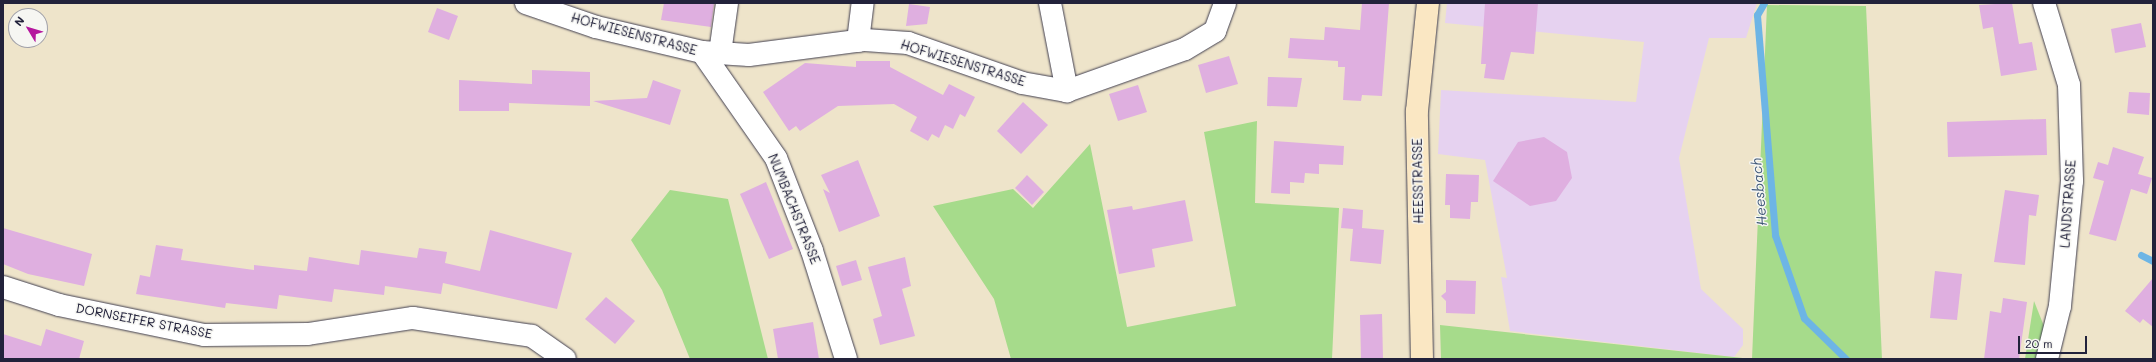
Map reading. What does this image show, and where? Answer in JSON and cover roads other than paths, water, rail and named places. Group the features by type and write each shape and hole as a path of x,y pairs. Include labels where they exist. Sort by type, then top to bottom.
{"main road":[{"name":"HEESSTRASSE","path":"1422,359 1417,112 1428,3"}],"street":[{"name":"HOFWIESENSTRASSE","path":"526,3 596,26 711,53 749,55 858,40 908,43 1022,83 1066,91"},
{"path":"711,53 728,3"},
{"path":"858,40 863,3"},
{"path":"1050,3 1066,91 1185,49 1215,31 1225,3"},
{"name":"LANDSTRASSE","path":"2044,3 2069,85 2072,181 2060,306 2047,359"},
{"name":"NUMBACHSTRASSE","path":"711,53 776,158 812,251 846,359"},
{"name":"DORNSEIFER STRASSE","path":"3,287 59,305 204,335 308,334 414,318 532,336 565,359"}],"waterway":[{"name":"Heesbach","path":"1764,3 1757,15 1775,235 1804,318 1846,359"},
{"path":"2141,255 2153,261"}]}
